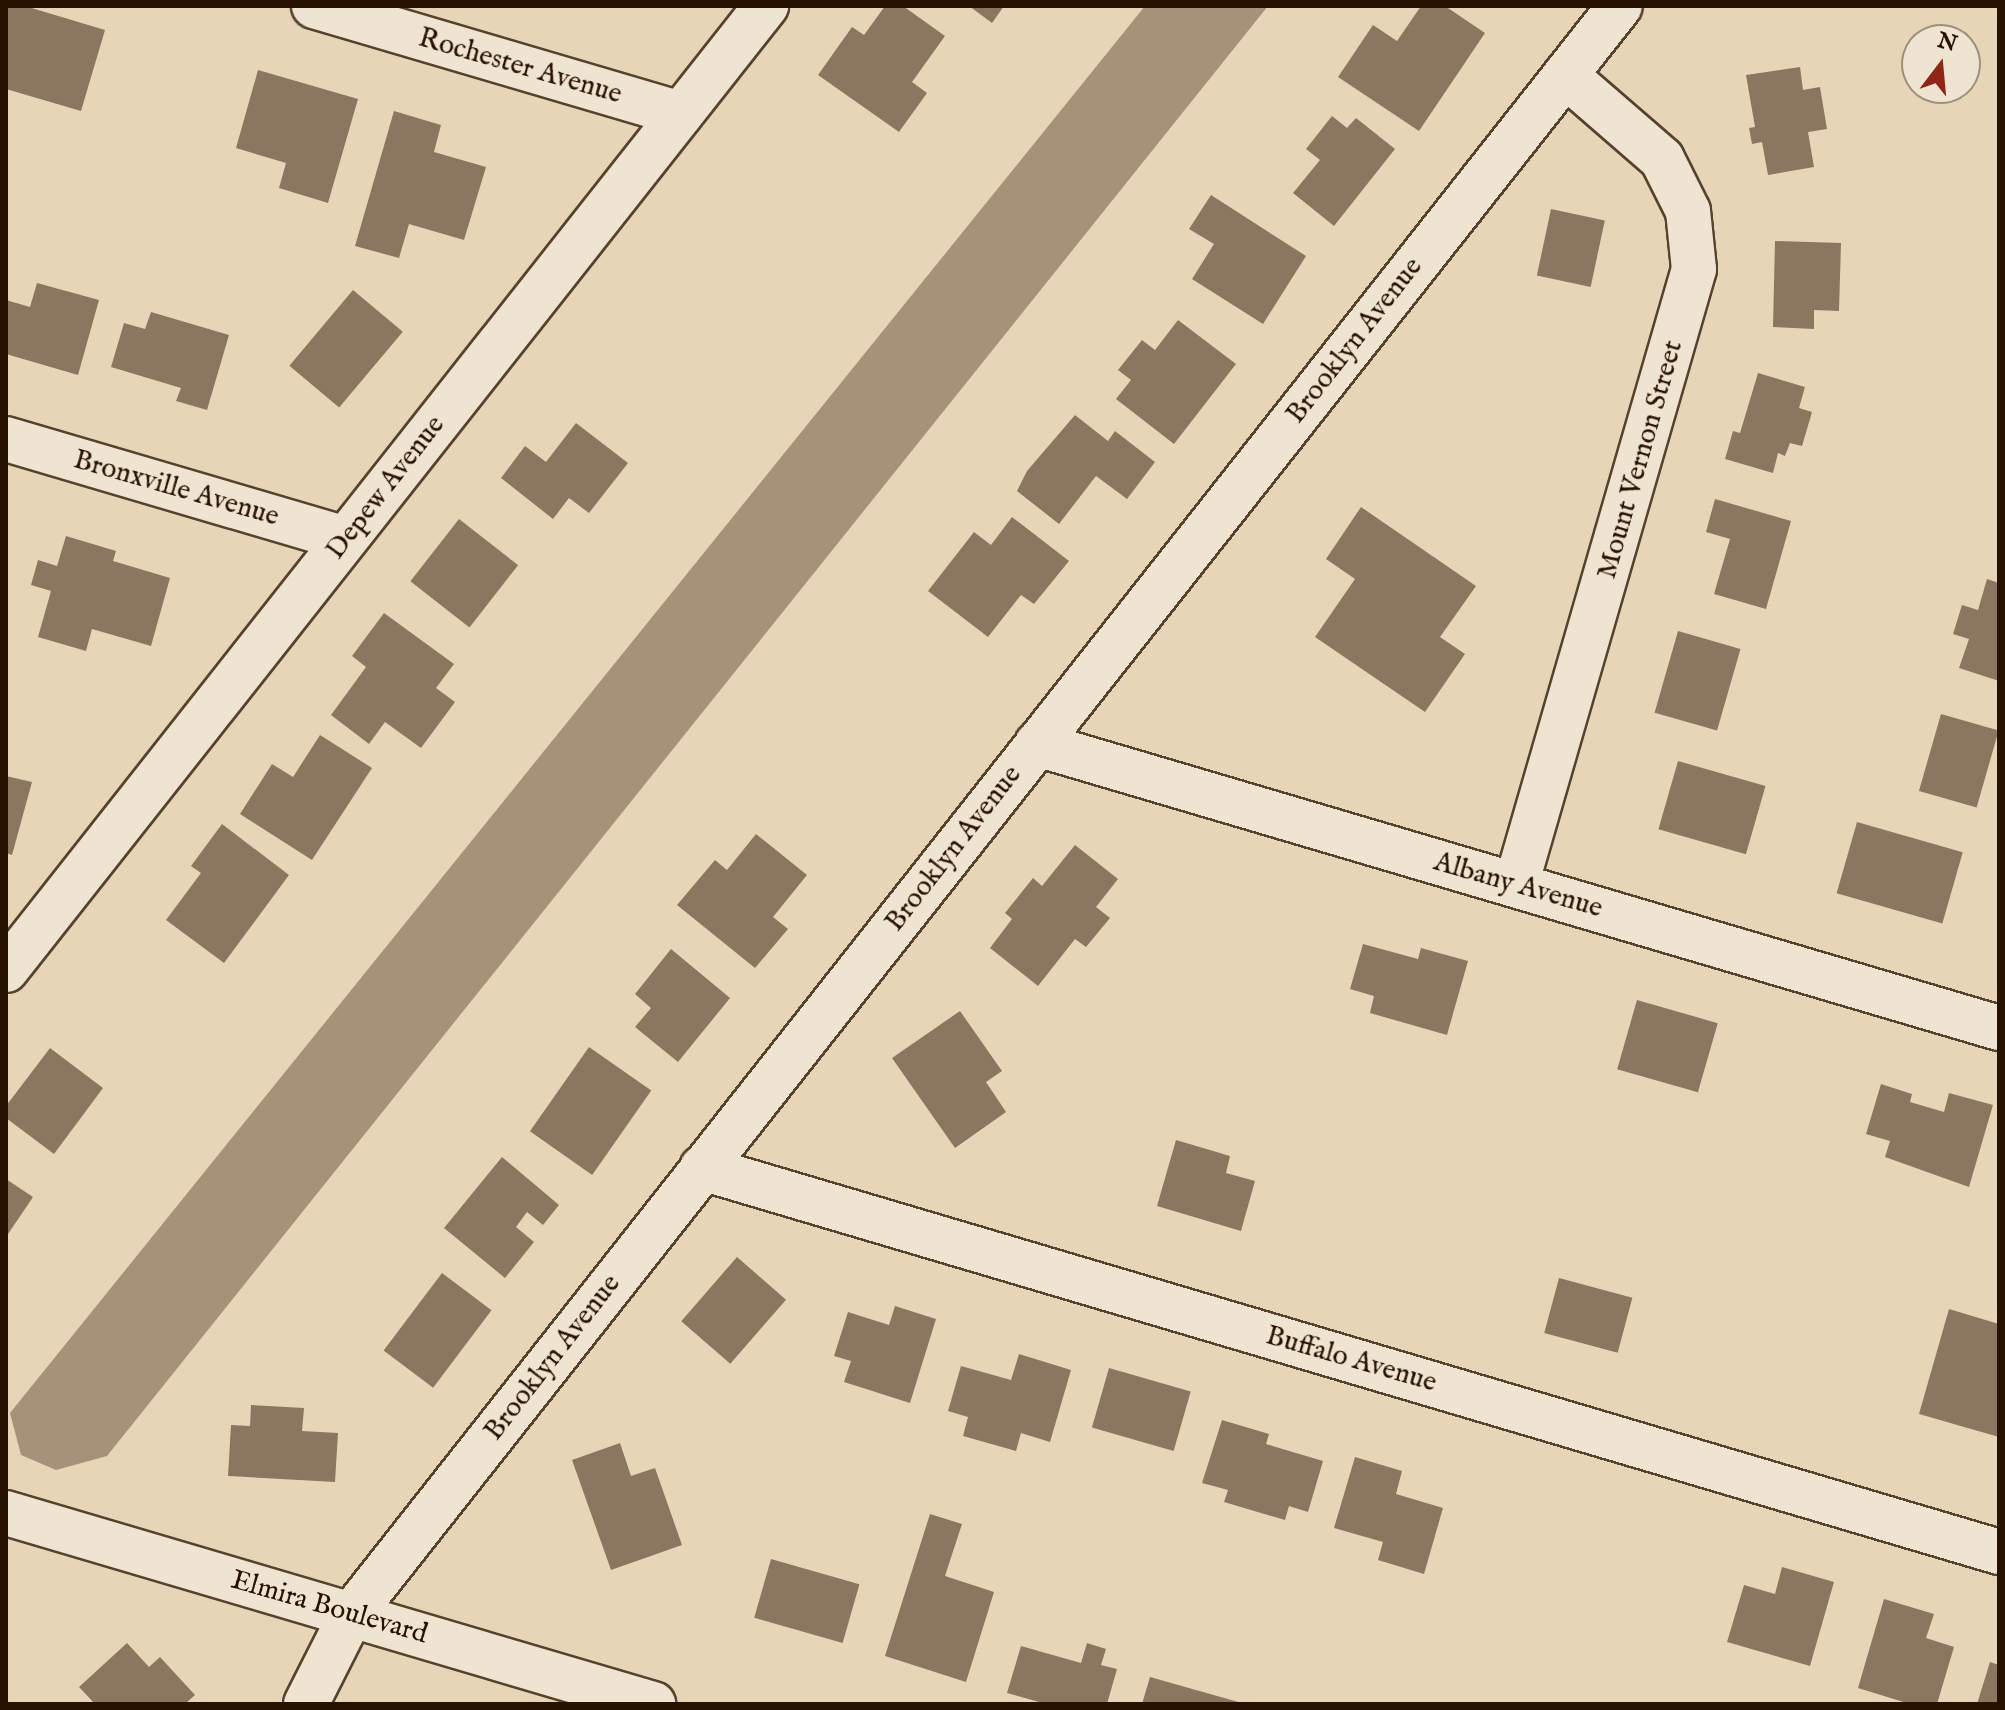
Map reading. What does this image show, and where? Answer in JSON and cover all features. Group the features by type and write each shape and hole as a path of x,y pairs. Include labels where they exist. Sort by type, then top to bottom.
{"street":[{"name":"Rochester Avenue","path":"314,6 680,114"},
{"name":"Depew Avenue","path":"7,966 766,6"},
{"name":"Brooklyn Avenue","path":"306,1704 351,1615 1620,6"},
{"name":"Mount Vernon Street","path":"1516,885 1694,269 1688,211 1662,159 1565,75"},
{"name":"Bronxville Avenue","path":"6,439 345,539"},
{"name":"Albany Avenue","path":"1037,744 1999,1027"},
{"name":"Buffalo Avenue","path":"702,1168 1999,1552"},
{"name":"Elmira Boulevard","path":"6,1513 653,1704"}],"shaded area":[{"path":"1145,6 1268,6 107,1456 56,1470 21,1455 10,1413"}],"building":[{"path":"6,6 25,6 105,30 81,111 6,89"},
{"path":"885,6 903,6 945,36 912,82 927,93 899,132 818,75 852,27 864,35"},
{"path":"969,6 1004,6 992,23"},
{"path":"1421,6 1445,6 1485,33 1419,131 1338,77 1373,25 1397,41"},
{"path":"1800,67 1803,90 1820,87 1827,129 1808,132 1814,167 1768,175 1762,142 1752,144 1749,128 1755,127 1746,75"},
{"path":"258,70 358,99 328,203 279,188 286,163 236,148"},
{"path":"394,111 441,125 434,152 486,167 464,240 409,224 399,258 355,246"},
{"path":"1332,116 1347,128 1356,118 1395,149 1334,226 1293,193 1320,160 1306,149"},
{"path":"1211,195 1306,256 1263,324 1192,279 1214,244 1189,229"},
{"path":"1551,209 1605,220 1591,287 1537,276"},
{"path":"1775,241 1841,243 1839,311 1814,310 1814,329 1773,327"},
{"path":"37,283 99,300 78,375 6,354 6,300 30,307"},
{"path":"353,290 403,332 339,408 289,366"},
{"path":"151,312 229,335 207,410 176,401 181,388 111,367 124,323 145,329"},
{"path":"1178,320 1236,364 1174,444 1116,399 1131,380 1118,370 1142,340 1155,350"},
{"path":"1758,373 1805,387 1799,408 1812,412 1802,446 1790,443 1785,456 1778,453 1773,473 1725,459 1733,431 1740,433"},
{"path":"1075,415 1108,441 1115,431 1155,462 1127,499 1096,476 1059,524 1017,491 1027,471"},
{"path":"576,423 628,463 589,513 569,498 553,519 501,478 525,446 546,462"},
{"path":"1715,499 1791,521 1766,609 1714,594 1730,539 1706,532"},
{"path":"1361,507 1476,586 1440,637 1465,654 1425,712 1315,637 1355,579 1326,559"},
{"path":"1012,517 1069,561 1034,604 1021,595 988,637 928,591 974,532 991,545"},
{"path":"459,519 518,565 469,627 410,581"},
{"path":"66,536 116,551 113,561 170,578 151,646 92,629 86,651 38,637 51,591 31,585 38,560 57,566"},
{"path":"1987,579 1999,583 1999,681 1959,668 1969,639 1953,634 1962,605 1978,610"},
{"path":"384,613 454,664 436,688 455,702 421,748 385,722 369,744 331,715 366,667 352,656"},
{"path":"1678,631 1740,649 1717,731 1655,713"},
{"path":"1941,714 1999,731 1977,807 1919,791"},
{"path":"320,735 372,768 312,860 240,814 272,764 293,777"},
{"path":"1678,761 1765,786 1746,854 1658,829"},
{"path":"6,776 32,782 12,855 6,853"},
{"path":"1857,822 1963,852 1942,923 1837,893"},
{"path":"222,824 289,875 224,963 166,920 201,873 191,866"},
{"path":"756,834 807,875 773,917 788,929 755,968 677,905 715,860 727,870"},
{"path":"1075,845 1118,879 1096,907 1110,918 1086,947 1075,939 1038,986 990,948 1012,919 1005,913 1033,878 1042,886"},
{"path":"1363,944 1418,959 1421,948 1468,961 1447,1035 1370,1013 1374,996 1350,989"},
{"path":"671,949 730,998 678,1062 635,1027 651,1008 635,994"},
{"path":"1637,1000 1718,1023 1698,1092 1617,1069"},
{"path":"960,1011 1002,1071 986,1082 1006,1112 955,1148 892,1058"},
{"path":"589,1047 651,1091 592,1175 530,1131"},
{"path":"50,1048 103,1088 54,1154 6,1118 6,1106"},
{"path":"1881,1084 1912,1094 1910,1102 1944,1112 1949,1093 1993,1105 1969,1187 1885,1157 1890,1141 1866,1134"},
{"path":"1176,1140 1230,1156 1226,1173 1255,1181 1241,1231 1157,1206"},
{"path":"502,1157 559,1205 543,1225 527,1212 516,1227 534,1242 505,1278 444,1228"},
{"path":"6,1179 33,1197 6,1237"},
{"path":"737,1257 786,1300 730,1364 681,1321"},
{"path":"442,1273 492,1310 433,1388 384,1350"},
{"path":"1559,1278 1632,1298 1618,1353 1544,1333"},
{"path":"895,1306 936,1319 910,1403 844,1382 851,1361 834,1356 848,1312 889,1325"},
{"path":"1949,1309 1999,1324 1999,1437 1919,1414"},
{"path":"1019,1354 1071,1370 1050,1442 1021,1433 1016,1451 963,1436 968,1417 948,1411 961,1366 1011,1380"},
{"path":"1109,1368 1191,1391 1174,1451 1092,1428"},
{"path":"251,1405 304,1408 302,1431 338,1433 335,1482 228,1476 231,1425 250,1426"},
{"path":"1222,1420 1269,1434 1266,1444 1323,1461 1308,1512 1289,1506 1285,1520 1224,1502 1228,1490 1202,1483"},
{"path":"620,1443 631,1476 655,1468 682,1545 611,1570 572,1460"},
{"path":"1355,1457 1402,1471 1396,1494 1443,1508 1424,1574 1378,1560 1383,1542 1334,1528"},
{"path":"930,1514 962,1524 945,1576 994,1592 966,1682 885,1656"},
{"path":"771,1559 859,1584 843,1643 754,1618"},
{"path":"1782,1567 1834,1582 1810,1666 1727,1642 1744,1585 1775,1594"},
{"path":"1884,1599 1934,1614 1926,1638 1954,1647 1937,1704 1910,1704 1858,1688"},
{"path":"127,1643 149,1667 160,1657 195,1695 185,1704 95,1704 79,1687"},
{"path":"1087,1643 1106,1649 1101,1665 1117,1669 1107,1704 1046,1704 1007,1693 1021,1646 1081,1663"},
{"path":"1990,1662 1999,1665 1999,1704 1977,1704"},
{"path":"1150,1677 1242,1703 1242,1704 1142,1704"}]}
